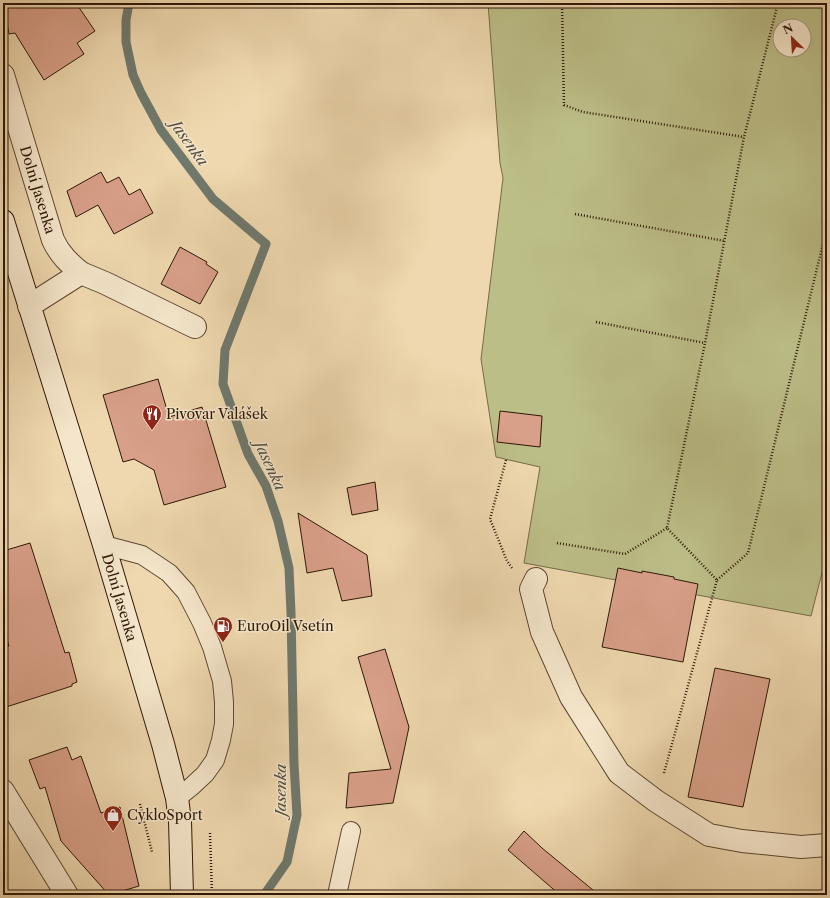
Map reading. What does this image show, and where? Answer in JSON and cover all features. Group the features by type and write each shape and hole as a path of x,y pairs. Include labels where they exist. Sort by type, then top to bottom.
{"street":[{"name":"Dolní Jasenka","path":"3,75 57,249 64,258 81,273 105,283 195,327"},
{"name":"Dolní Jasenka","path":"3,221 104,545 163,744 176,798 181,839 182,895"},
{"path":"29,306 81,273"},
{"path":"536,579 531,589 542,632 570,697 619,773 656,801 709,835 742,841 802,846 827,846"},
{"path":"3,792 67,895"}],"lane":[{"path":"104,545 142,556 169,573 186,592 202,623 212,647 222,681 224,724 215,760 192,787 176,798"},
{"path":"337,895 351,831"}],"path":[{"path":"562,3 564,105 582,112 744,137"},
{"path":"557,543 625,554 667,528 725,242 744,137 778,3"},
{"path":"575,214 725,242"},
{"path":"656,801 717,580 748,552 827,227"},
{"path":"596,322 705,343"},
{"path":"506,460 490,519 507,561"},
{"path":"667,528 717,580"},
{"path":"140,804 154,857"},
{"path":"210,833 212,895"}],"green space":[{"path":"488,3 827,3 827,553 811,616 524,563 540,467 496,457 481,359 503,178 500,163"}],"building":[{"path":"3,3 76,3 95,31 77,43 84,54 44,80 15,33 9,34"},
{"path":"101,172 107,183 119,177 129,195 140,189 153,213 114,234 98,205 76,217 67,191"},
{"path":"180,247 207,262 206,264 218,272 200,304 161,284"},
{"path":"158,379 169,417 202,407 226,487 164,505 154,470 134,459 123,462 103,395"},
{"path":"500,411 542,416 540,447 497,442"},
{"path":"375,482 378,510 352,515 347,488"},
{"path":"298,513 367,555 372,596 342,601 333,568 307,573"},
{"path":"30,543 65,653 69,652 77,682 72,684 72,686 3,708 3,648 9,646 3,626 3,551"},
{"path":"618,568 674,577 674,579 698,584 683,662 602,647"},
{"path":"385,649 409,727 393,803 346,808 349,773 391,769 358,657"},
{"path":"715,668 770,679 743,807 688,797"},
{"path":"67,747 72,760 81,756 101,813 120,807 139,886 109,895 61,841 45,787 40,789 29,760"},
{"path":"524,831 542,848 599,895 560,895 508,850"}],"waterway":[{"name":"Jasenka","path":"129,3 126,20 126,42 133,75 161,130 213,199 266,244 225,350 223,384 248,454 266,486 278,521 289,568 294,764 297,815 287,862 264,895"}],"place":[{"name":"Pivovar Valášek","path":"152,431"},
{"name":"EuroOil Vsetín","path":"223,643"},
{"name":"CykloSport","path":"113,832"}]}
